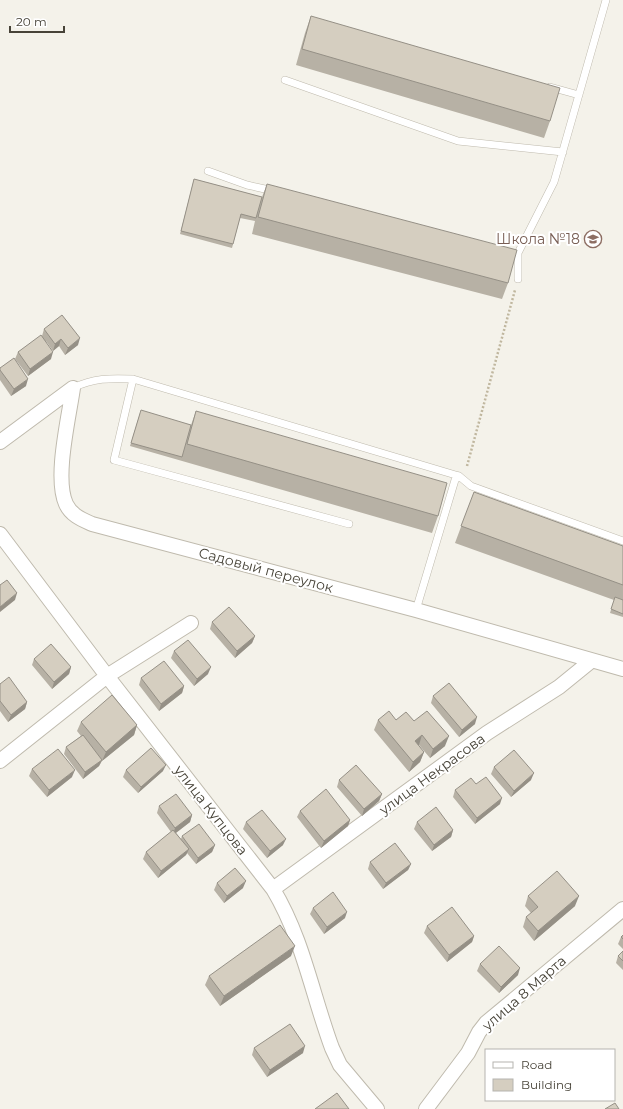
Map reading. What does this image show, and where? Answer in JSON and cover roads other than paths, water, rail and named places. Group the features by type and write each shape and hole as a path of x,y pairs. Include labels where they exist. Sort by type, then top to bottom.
{"street":[{"path":"0,442 41,410 73,388"},
{"name":"Садовый переулок","path":"73,388 61,478 61,490 66,505 76,517 92,524 416,610 623,669"},
{"name":"улица Купцова","path":"0,534 107,676 274,889 287,912 296,933 332,1048 340,1065 377,1109"},
{"path":"0,761 107,676 191,623"},
{"name":"улица Некрасова","path":"274,889 487,733 559,687 591,661"},
{"name":"улица 8 Марта","path":"426,1109 468,1054 479,1032 486,1023 623,909"}],"lane":[{"path":"518,280 515,252 554,182 606,0"},
{"path":"285,80 458,141 563,152"},
{"path":"541,84 579,95"},
{"path":"208,171 247,185 285,194"},
{"path":"73,388 88,381 106,378 133,378 461,478 471,486 623,541"},
{"path":"133,378 114,460 349,524"},
{"path":"416,610 455,480 461,478"}],"place":[{"name":"Школа №18","path":"593,239"}]}
